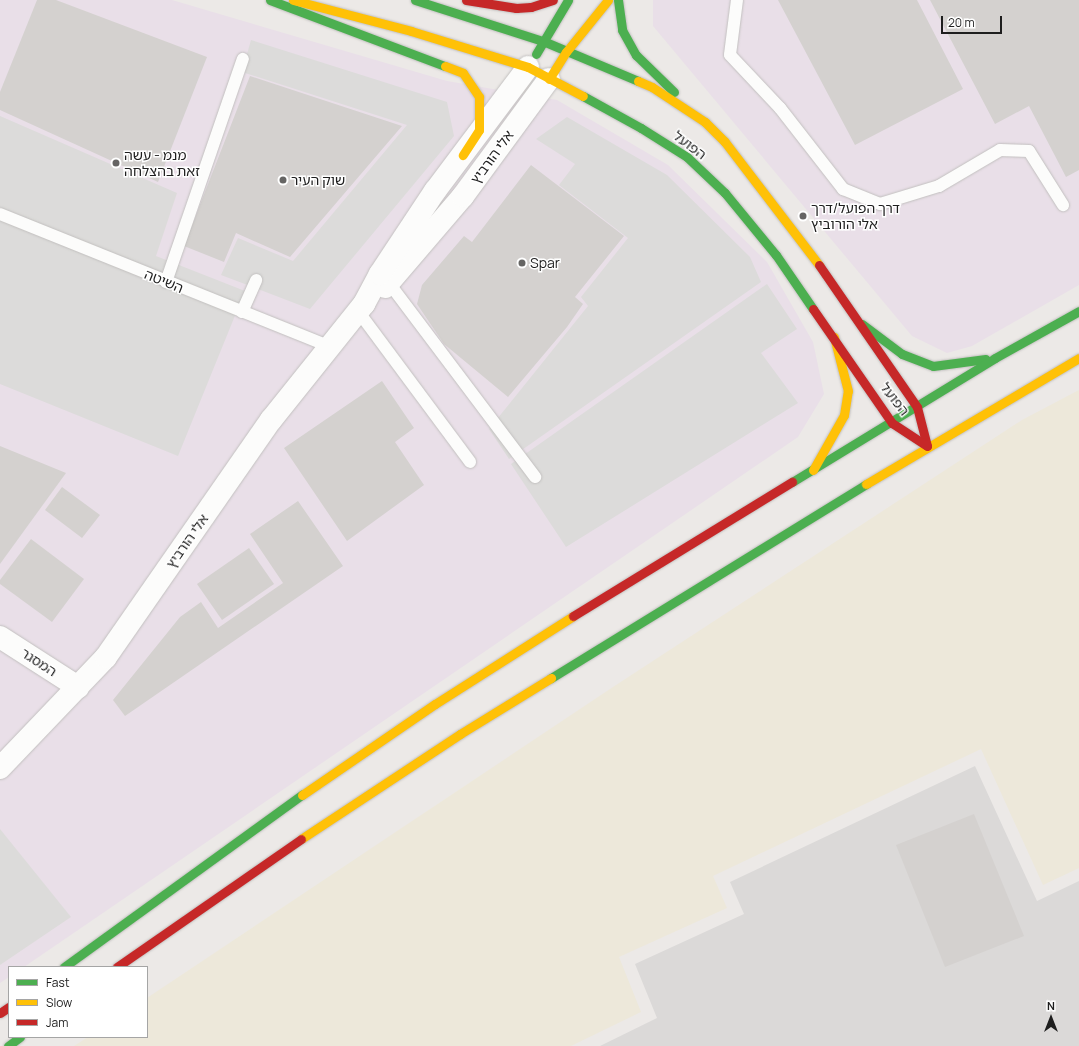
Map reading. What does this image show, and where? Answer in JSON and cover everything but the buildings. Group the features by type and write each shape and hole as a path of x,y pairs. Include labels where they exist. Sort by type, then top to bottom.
{"main road":[{"path":"270,0 463,73 472,83 479,97 481,113 479,130 463,155"},
{"name":"הפועל","path":"293,0 411,31 528,67 641,128 687,157 725,193 766,242 834,337 892,422 927,446"},
{"name":"הפועל","path":"415,0 543,41 652,87 705,122 725,142 761,186 862,324 917,407 927,446"},
{"path":"466,0 516,8 531,7 553,0"},
{"name":"אלי הורביץ","path":"528,67 568,0"},
{"name":"אלי הורביץ","path":"549,79 566,52 608,0"},
{"path":"618,0 622,30 636,54 705,122"},
{"path":"65,966 276,813 435,704 576,614 812,472 995,358 1079,311"},
{"path":"862,324 902,354 933,366 995,358"},
{"path":"812,472 844,415 848,390 834,337"},
{"path":"118,966 343,810 460,734 927,446 1079,358"},
{"path":"8,1046 19,1038"}],"street":[{"name":"אלי הורביץ","path":"0,768 106,657 271,420 361,307 380,274 435,191 528,67"},
{"name":"אלי הורביץ","path":"361,307 389,283 463,196 549,79"},
{"name":"המסגר","path":"0,637 78,687"}],"lane":[{"path":"737,0 730,55 780,108 843,188 880,204 939,186 1000,150 1029,151 1063,205"},
{"path":"166,282 243,59"},
{"name":"השיטה","path":"0,214 166,282 329,346"},
{"path":"242,312 256,280"},
{"path":"389,283 535,477"},
{"path":"361,307 470,462"}],"shaded area":[{"path":"0,0 172,0 447,81 557,100 668,165 767,262 813,342 824,394 798,437 25,966 8,966 8,978 0,983"},
{"path":"653,0 1079,0 1079,285 972,346 947,353 912,336 653,26"},
{"path":"251,40 447,102 454,136 310,309 221,275 238,238 293,261 407,125 242,72"},
{"path":"0,116 177,193 156,256 245,291 178,456 0,384"},
{"path":"567,117 667,175 750,257 761,282 509,459 489,429 588,306 581,297 628,238 559,185 575,164 536,139"},
{"path":"767,284 797,329 761,353 798,403 566,547 511,464"},
{"path":"1079,390 1079,868 1043,885 981,749 713,876 727,908 619,957 641,1012 571,1046 74,1046 86,1038 148,1038 148,997 613,687 1022,420"},
{"path":"975,766 1037,901 1079,881 1079,1046 600,1046 657,1018 635,964 744,914 730,882"},
{"path":"0,829 71,917 0,965"}],"traffic: fast":[{"path":"270,0 445,66"},
{"path":"415,0 543,41 638,81"},
{"path":"536,54 568,0"},
{"path":"618,0 622,30 636,55 674,92"},
{"path":"583,96 641,128 687,157 725,193 776,255 813,309"},
{"path":"792,482 995,358 1079,311"},
{"path":"862,324 902,354 933,366 986,359"},
{"path":"551,678 866,484"},
{"path":"65,966 302,795"},
{"path":"8,1046 19,1038"}],"traffic: slow":[{"path":"293,0 411,31 528,67 583,96"},
{"path":"549,79 566,52 608,0"},
{"path":"445,66 463,73 479,97 479,130 463,155"},
{"path":"638,81 652,87 705,122 725,142 819,265"},
{"path":"813,470 844,415 848,391 834,337"},
{"path":"866,484 1079,358"},
{"path":"302,795 435,704 573,616"},
{"path":"301,839 460,734 551,678"}],"traffic: jam":[{"path":"466,0 516,8 531,7 553,0"},
{"path":"819,265 917,407 927,446"},
{"path":"813,309 892,423 927,446"},
{"path":"573,616 792,482"},
{"path":"118,966 301,839"},
{"path":"0,1013 8,1008"}],"place":[{"name":"מנמ - עשה זאת בהצלחה","path":"116,163"},
{"name":"שוק העיר","path":"283,180"},
{"name":"דרך הפועל/דרך אלי הורוביץ","path":"803,216"},
{"name":"Spar","path":"522,263"}]}
